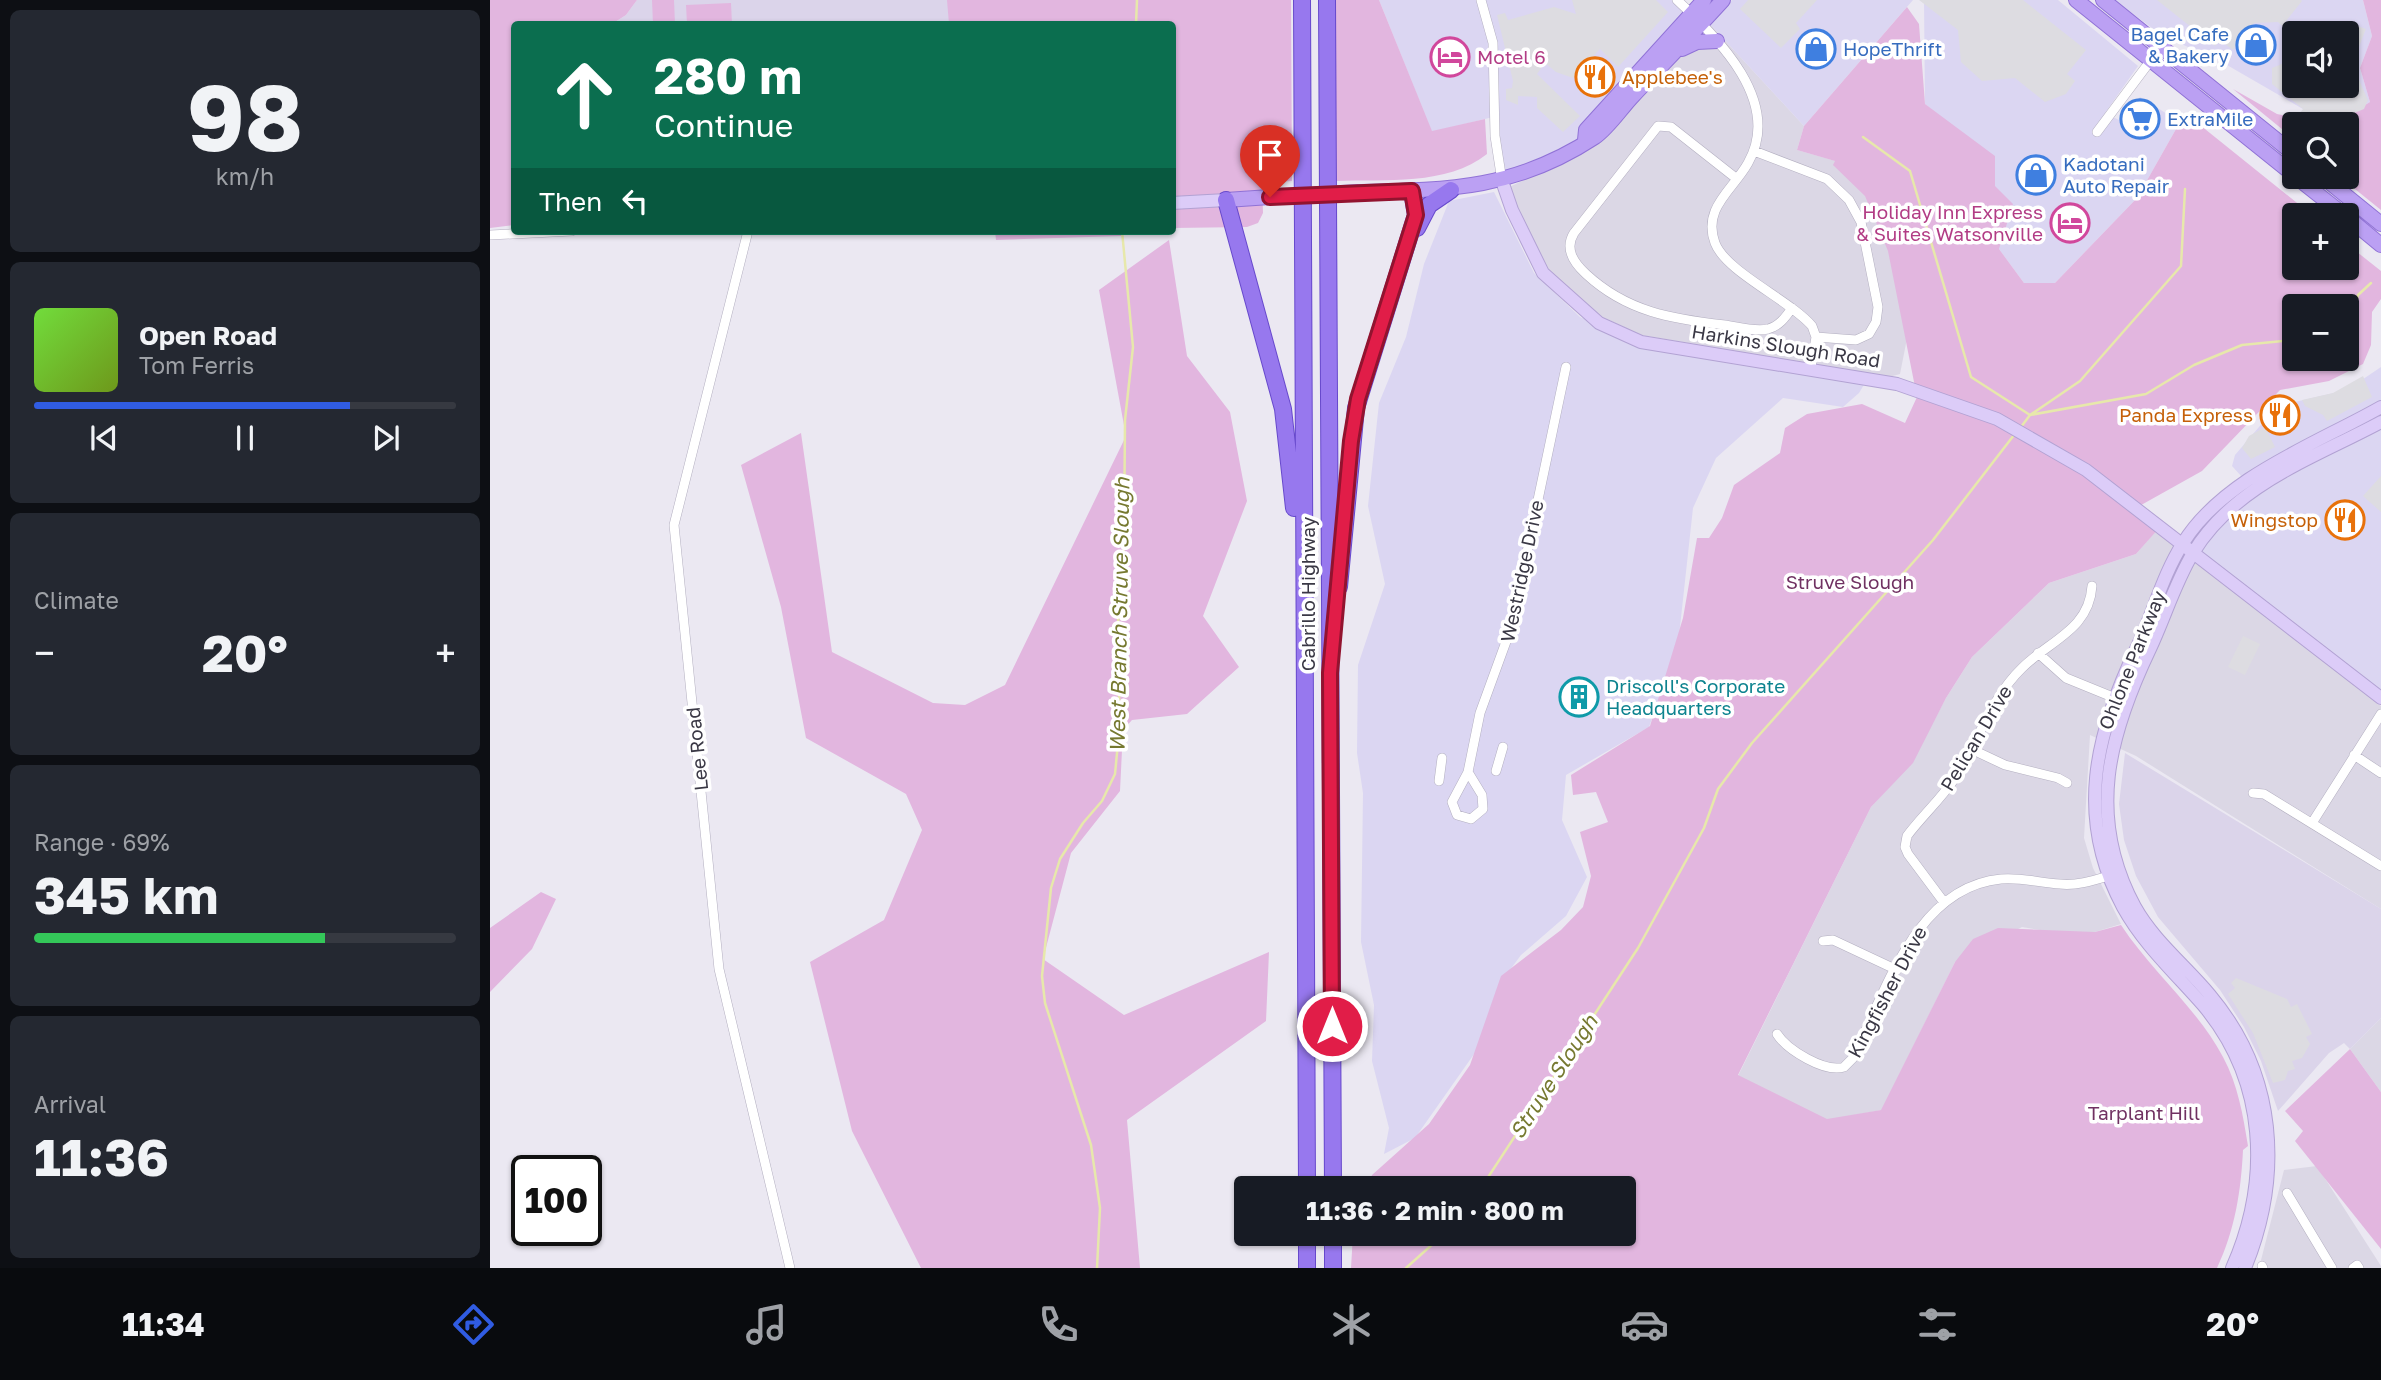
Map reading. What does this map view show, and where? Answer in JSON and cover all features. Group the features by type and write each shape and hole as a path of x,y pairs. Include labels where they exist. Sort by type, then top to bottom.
{"highway":[{"name":"Cabrillo Highway","path":"1302,0 1307,1176"},
{"name":"Cabrillo Highway","path":"1327,0 1333,1176"},
{"path":"1387,313 1420,219 1429,205 1451,190"},
{"path":"1330,673 1353,419 1416,215 1412,191"},
{"path":"1226,200 1285,420 1293,480 1297,586 1305,638"},
{"path":"1333,1246 1333,1268"}],"main road":[{"path":"1176,203 1359,192 1451,190 1502,181 1558,157 1594,137 1674,52 1704,0"},
{"path":"1585,140 1586,130 1695,19 1723,0"},
{"path":"2076,0 2282,166"},
{"path":"2103,0 2282,144"},
{"path":"1674,52 1697,42 1717,41"},
{"name":"Harkins Slough Road","path":"1502,181 1512,210 1543,273 1599,323 1641,342 1811,367 1897,384 1966,407 2038,441 2087,470 2149,516 2381,698"},
{"path":"2311,189 2329,203"},
{"path":"2338,189 2381,224"},
{"path":"2359,227 2381,245"},
{"name":"Ohlone Parkway","path":"2232,1268 2253,1209 2259,1138 2248,1082 2230,1044 2213,1018 2140,934 2115,874 2108,784 2119,700 2165,576 2183,542 2225,496 2248,479 2381,407"},
{"name":"Ohlone Parkway","path":"2119,700 2194,551 2235,503 2255,487 2381,422"},
{"name":"Ohlone Parkway","path":"2115,874 2141,915 2227,1018 2257,1077 2268,1126 2270,1167 2263,1220 2245,1268"}],"street":[{"path":"1481,0 1493,43 1495,136 1502,181"},
{"path":"1677,0 1736,63 1750,93 1758,128 1754,151 1713,214 1715,243 1726,258 1809,323 1816,337 1811,367"},
{"path":"2097,132 2162,47"},
{"path":"1737,179 1671,127 1658,126 1574,233 1569,242 1571,256 1582,271 1611,295 1662,316 1760,330 1778,324 1792,308"},
{"path":"1754,151 1827,178 1846,195 1861,222 1878,307 1876,322 1869,334 1856,340 1816,337"},
{"path":"490,235 511,234"},
{"name":"Lee Road","path":"747,235 674,525 719,969 790,1268"},
{"name":"Westridge Drive","path":"1468,772 1484,802 1483,809 1471,819 1457,815 1452,802 1468,772 1480,713 1511,628 1566,368"},
{"name":"Pelican Drive","path":"1943,901 1908,854 1906,839 1949,787 2003,689 2038,653 2082,618 2091,604 2092,586"},
{"path":"2038,653 2066,678 2119,700"},
{"path":"2312,823 2381,714"},
{"path":"1496,771 1503,747"},
{"path":"1971,749 2005,765 2058,778 2067,783"},
{"path":"2354,755 2381,773"},
{"path":"1439,781 1442,758"},
{"path":"2253,793 2264,794 2381,866"},
{"name":"Kingfisher Drive","path":"1777,1034 1783,1044 1828,1067 1844,1068 1853,1058 1924,920 1943,901 1963,889 2001,878 2062,885 2115,874"},
{"path":"1823,941 1833,940 1897,970"},
{"path":"2287,1193 2332,1268"},
{"path":"2353,1268 2357,1265 2359,1268"}],"shaded area":[{"path":"637,0 965,0 968,21 617,21 626,15"},
{"path":"1379,0 1672,0 1691,17 1597,124 1564,152 1506,172 1493,117 1432,132"},
{"path":"1572,0 1656,0 1668,12 1618,67 1600,49 1573,78 1556,72 1545,63 1537,74 1580,116 1563,132 1537,108 1537,97 1518,96 1518,105 1506,100 1506,89 1512,88 1513,81 1497,15 1505,13 1508,20 1554,7 1576,14"},
{"path":"1732,0 1913,0 1804,126 1708,22"},
{"path":"1748,0 1817,0 1796,23 1800,29 1781,48 1740,9"},
{"path":"1919,0 2023,0 2086,50 2067,74 2075,81 2066,94 2045,102 2015,78 1982,81 1961,62 1958,30"},
{"path":"1924,0 2058,0 2138,66 2105,113 2121,121 2140,97 2180,122 2137,198 2055,283 2024,283 1993,241 1949,125 1925,104"},
{"path":"2114,0 2363,0 2372,36 2360,68 2370,102 2351,112 2308,112 2284,98 2359,98 2359,21 2282,21 2282,97 2220,61 2163,36"},
{"path":"2157,0 2302,1 2286,21 2282,21 2282,26 2278,22 2254,23 2233,50 2220,40 2215,46"},
{"path":"1708,22 1804,126 1797,150 1867,170 1912,313 1900,374 1878,380 1824,366 1641,335 1590,311 1544,268 1509,187 1561,163"},
{"path":"2359,26 2366,29 2359,46"},
{"path":"2282,64 2282,92 2272,84 2272,68"},
{"path":"2359,80 2368,100 2364,109 2357,112 2301,112 2303,109 2289,98 2359,98"},
{"path":"1494,192 1534,273 1580,317 1645,345 1865,383 1859,393 1843,407 1783,398 1716,458 1693,508 1678,645 1649,727 1566,775 1562,820 1587,877 1566,916 1521,955 1501,982 1479,1047 1415,1138 1384,1154 1389,1128 1372,1061 1374,1005 1361,942 1363,793 1357,753 1358,665 1385,584 1368,506 1379,403 1406,337 1424,264 1449,201"},
{"path":"2381,367 2381,401 2242,477 2232,466 2235,455 2277,406 2347,390"},
{"path":"2363,376 2372,397 2327,421 2323,415 2305,406 2302,400 2333,393"},
{"path":"2381,422 2381,698 2194,551 2234,504"},
{"path":"2265,427 2275,447 2251,459 2242,448 2249,436"},
{"path":"2381,476 2381,512 2363,496"},
{"path":"2155,532 2196,560 2381,706 2381,909 2136,756 2090,735 2084,838 2093,868 2121,924 2095,932 2058,933 2022,927 1955,962 1882,1110 1827,1120 1738,1076 1871,807 1912,762 1946,698 1972,657 2049,583 2136,554"},
{"path":"2243,636 2260,644 2245,675 2228,667"},
{"path":"2125,753 2381,909 2381,1018 2350,1049 2344,1043 2329,1053 2278,1111 2261,1061 2244,1027 2220,990 2158,917 2136,876 2124,840 2119,804"},
{"path":"2236,978 2287,999 2291,1007 2297,1004 2312,1034 2306,1037 2310,1044 2302,1058 2292,1061 2295,1069 2288,1071 2285,1080 2273,1083 2253,1033 2228,994 2235,988 2231,983"},
{"path":"2381,1018 2381,1092 2350,1049"},
{"path":"2317,1166 2381,1268 2259,1268 2284,1170"}],"green space":[{"path":"490,0 637,0 626,15 617,21 511,21 511,225 490,228"},
{"path":"652,0 674,0 675,21 653,21"},
{"path":"947,0 1291,0 1292,181 1262,183 1263,213 1258,223 1247,227 1176,228 1176,21 949,21"},
{"path":"1335,0 1379,0 1432,131 1485,119 1487,154 1471,164 1435,176 1336,181"},
{"path":"2363,0 2381,0 2381,210 2355,189 2359,189 2359,112 2353,112 2370,102 2360,68 2372,36"},
{"path":"731,3 732,21 687,21 686,5"},
{"name":"Struve Slough","path":"1907,7 1919,24 1925,104 1995,156 1995,186 2013,204 1999,249 2024,283 2055,283 2137,198 2180,122 2190,117 2297,203 2282,203 2282,280 2359,280 2359,254 2381,271 2381,299 2372,312 2371,345 2363,364 2359,366 2359,294 2282,294 2282,371 2349,371 2329,381 2280,390 2202,471 2134,509 2160,527 2136,554 2049,583 1972,657 1946,698 1913,763 1871,807 1738,1075 1827,1119 1881,1110 1955,962 1973,939 1998,928 2095,932 2121,925 2212,1039 2223,1057 2236,1089 2248,1146 2243,1150 2236,1210 2223,1254 2217,1268 1351,1268 1352,1246 1636,1246 1636,1176 1372,1176 1429,1124 1470,1065 1501,976 1561,930 1583,907 1591,876 1580,832 1608,822 1596,792 1573,795 1571,775 1650,726 1683,618 1697,538 1709,538 1722,518 1734,485 1780,453 1785,428 1807,414 1862,404 1905,423 1917,397 1888,251 1865,196 1833,165 1835,161 1797,150 1804,126"},
{"path":"2233,89 2282,115 2282,129"},
{"path":"995,235 1121,235 1121,236 996,240"},
{"name":"West Branch Struve Slough","path":"1169,240 1187,356 1230,412 1247,501 1203,616 1239,667 1187,714 1132,720 1123,730 1120,791 1071,853 1043,959 1124,1015 1269,952 1266,1021 1127,1120 1140,1268 921,1268 852,1131 810,962 884,920 922,830 906,794 806,738 781,607 741,465 801,433 832,652 933,703 965,705 1005,685 1126,436 1099,290"},
{"path":"541,892 556,899 532,949 490,992 490,928"},
{"path":"2350,1049 2381,1092 2381,1249 2295,1141 2303,1131 2285,1111"}],"waterway":[{"name":"West Branch Struve Slough","path":"1136,21 1137,0"},
{"path":"1863,137 1910,171 1971,377 2030,415 2080,381 2181,266 2185,189"},
{"name":"West Branch Struve Slough","path":"1097,1268 1100,1208 1091,1145 1045,1003 1042,976 1051,888 1060,859 1083,823 1102,801 1115,774 1120,722 1117,636 1124,545 1125,420 1133,347 1122,235"},
{"name":"Struve Slough","path":"2359,294 2371,283"},
{"name":"Struve Slough","path":"2021,427 2030,415 2146,394 2194,365 2242,345 2282,341"},
{"name":"Struve Slough","path":"1489,1176 1638,948 1704,828 1718,789 1752,743 1933,540 2014,435"},
{"name":"Struve Slough","path":"1406,1268 1431,1246"}],"place":[{"name":"Bagel Cafe & Bakery","path":"2256,45"},
{"name":"HopeThrift","path":"1816,49"},
{"name":"Motel 6","path":"1450,57"},
{"name":"Applebee's","path":"1595,77"},
{"name":"ExtraMile","path":"2140,119"},
{"name":"Kadotani Auto Repair","path":"2036,175"},
{"name":"Holiday Inn Express & Suites Watsonville","path":"2070,223"},
{"name":"Panda Express","path":"2280,415"},
{"name":"Wingstop","path":"2345,520"},
{"name":"Driscoll's Corporate Headquarters","path":"1579,697"}],"route":[{"path":"1270,197 1412,191 1416,215 1353,419 1330,673 1332,1026"}],"park label":[{"name":"Tarplant Hill","path":"2144,1113"}]}
